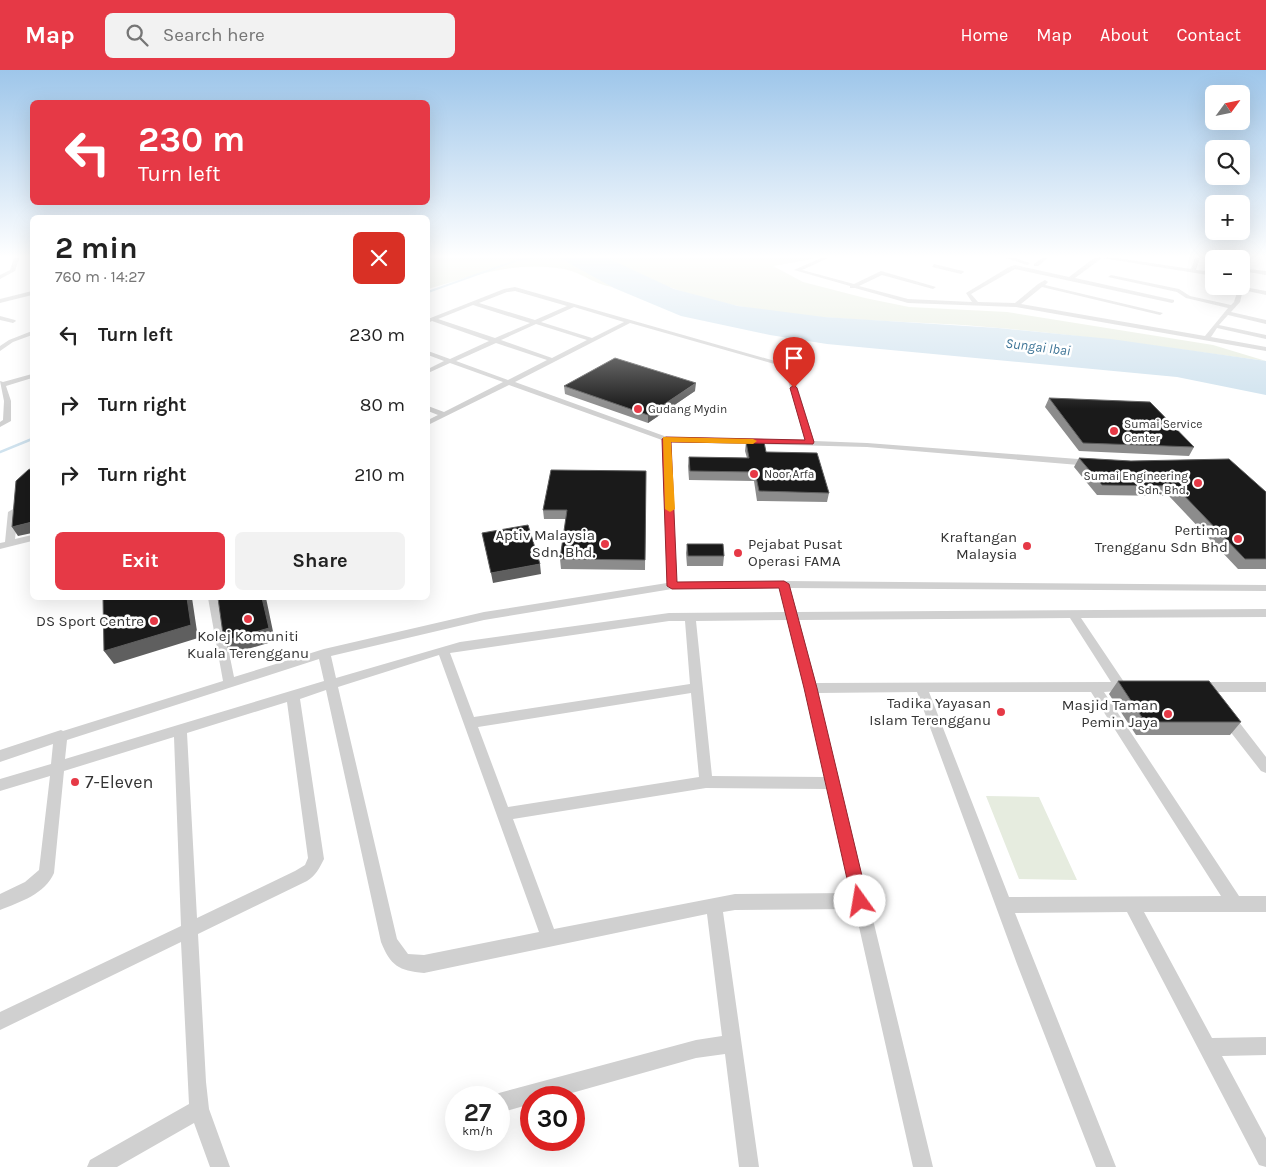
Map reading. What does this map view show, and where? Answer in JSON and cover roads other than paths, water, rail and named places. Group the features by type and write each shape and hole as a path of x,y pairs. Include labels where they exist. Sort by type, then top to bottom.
{"street":[{"path":"430,320 465,306"},
{"path":"484,306 593,340"},
{"path":"430,370 571,306"},
{"path":"578,306 785,367 788,370 810,442"},
{"path":"1029,306 1266,348"},
{"path":"1130,306 1160,313"},
{"path":"1148,327 1167,306"},
{"path":"1218,306 1266,322"},
{"path":"1207,338 1215,326 1234,306"},
{"path":"0,318 14,321"},
{"path":"430,320 554,360"},
{"path":"430,422 630,321"},
{"path":"1215,326 1266,337"},
{"path":"0,349 12,341 30,334"},
{"path":"430,354 666,439 867,445 1098,464"},
{"path":"0,424 8,421 8,396 1,382 30,376"},
{"path":"430,409 444,415"},
{"path":"666,439 672,586"},
{"path":"15,498 5,545 30,539"},
{"path":"784,584 811,688 923,1167"},
{"path":"0,756 60,735 324,653 484,616 672,586 784,584 1266,588"},
{"path":"213,600 229,682"},
{"path":"0,785 443,650 668,617 1266,613"},
{"path":"1073,614 1120,687"},
{"path":"690,616 706,782"},
{"path":"443,650 549,937"},
{"path":"324,653 321,687 389,942 396,956 406,963 424,964 549,937 735,902 860,901"},
{"path":"921,687 1106,1167"},
{"path":"1094,687 1235,904"},
{"path":"811,688 1139,687"},
{"path":"1185,687 1266,687"},
{"path":"1204,687 1266,767"},
{"path":"470,723 696,688"},
{"path":"0,1021 301,876 314,865 316,859 293,697"},
{"path":"180,730 196,1082 199,1110 220,1167"},
{"path":"0,902 24,893 38,883 46,873 60,735"},
{"path":"504,814 706,782 832,783"},
{"path":"1132,904 1266,1158"},
{"path":"1004,905 1266,904"},
{"path":"714,905 749,1167"},
{"path":"510,1100 696,1049 732,1044"},
{"path":"1207,1047 1266,1046"},
{"path":"97,1167 199,1110"}],"water":[{"name":"Sungai Ibai","path":"658,306 740,306 824,317 998,328 1111,339 1266,361 1266,395 1177,377 827,344 770,335 681,316"}],"waterway":[{"path":"0,452 30,440"}],"place":[{"name":"Gudang Mydin","path":"638,409"},
{"name":"Sumai Service Center","path":"1114,431"},
{"name":"Noor Arfa","path":"754,474"},
{"name":"Sumai Engineering Sdn. Bhd.","path":"1198,483"},
{"name":"Pertima Trengganu Sdn Bhd","path":"1238,539"},
{"name":"Aptiv Malaysia Sdn. Bhd.","path":"605,544"},
{"name":"Kraftangan Malaysia","path":"1027,546"},
{"name":"Pejabat Pusat Operasi FAMA","path":"738,553"},
{"name":"Kolej Komuniti Kuala Terengganu","path":"248,619"},
{"name":"DS Sport Centre","path":"154,621"},
{"name":"Tadika Yayasan Islam Terengganu","path":"1001,712"},
{"name":"Masjid Taman Pemin Jaya","path":"1168,714"},
{"name":"7-Eleven","path":"75,782"}]}
